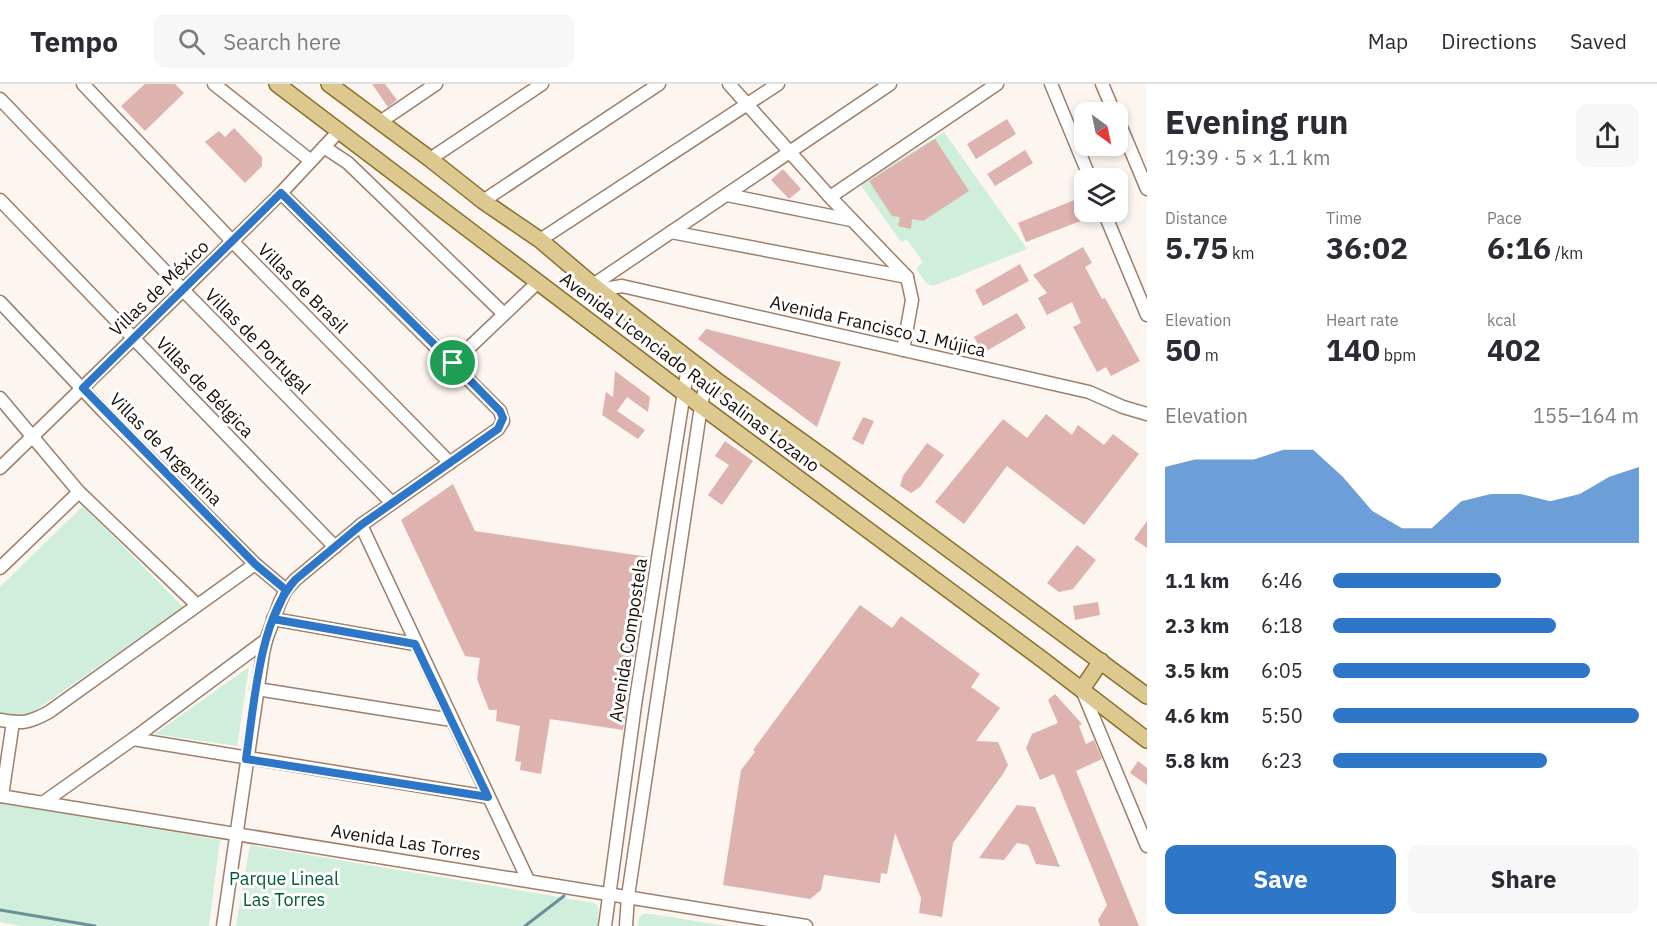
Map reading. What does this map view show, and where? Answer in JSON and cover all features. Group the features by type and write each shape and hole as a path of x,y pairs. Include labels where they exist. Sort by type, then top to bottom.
{"main road":[{"name":"Avenida Licenciado Raúl Salinas Lozano","path":"276,84 1147,740"},
{"name":"Avenida Licenciado Raúl Salinas Lozano","path":"329,84 483,201 540,240 596,288 708,375 1024,603 1147,696"},
{"path":"1082,689 1101,662"}],"street":[{"name":"Villas de Brasil","path":"83,84 232,242 450,463"},
{"path":"214,84 311,161"},
{"path":"380,122 436,84"},
{"path":"430,159 542,84"},
{"path":"483,201 659,84"},
{"path":"729,84 851,220 907,277 912,300 903,350"},
{"path":"540,240 778,84"},
{"path":"596,288 671,232 890,84"},
{"path":"830,197 997,84"},
{"path":"1051,84 1086,168"},
{"path":"1102,84 1110,102"},
{"name":"Villas de Portugal","path":"0,99 183,291 392,502"},
{"name":"Villas de México","path":"0,468 183,291 340,130"},
{"path":"1128,144 1147,189"},
{"path":"324,147 348,163 504,314"},
{"path":"223,926 246,759 266,640 286,590 361,525 498,429 503,418 500,411 453,363 281,193"},
{"path":"727,195 851,220"},
{"name":"Villas de Bélgica","path":"0,200 335,547"},
{"path":"1108,222 1147,315"},
{"path":"671,232 907,277"},
{"path":"453,363 538,282"},
{"name":"Avenida Francisco J. Mújica","path":"596,288 622,286 1089,392 1123,407 1147,414"},
{"name":"Villas de Argentina","path":"0,302 255,564 286,590"},
{"name":"Avenida Compostela","path":"605,926 635,705 689,360"},
{"name":"Avenida Compostela","path":"626,926 628,896 701,406 708,375"},
{"path":"0,398 79,492 197,605"},
{"path":"0,568 79,492"},
{"path":"361,525 528,880"},
{"path":"0,720 24,723 36,720 255,564"},
{"path":"655,585 674,587"},
{"path":"273,619 415,644"},
{"path":"44,802 266,640"},
{"path":"257,689 452,720"},
{"path":"1082,689 1147,846"},
{"path":"635,705 656,708"},
{"path":"1,796 14,722"},
{"path":"133,739 488,797"},
{"name":"Avenida Las Torres","path":"1,796 806,926"}],"green space":[{"path":"944,132 1027,249 933,286 927,284 916,269 923,262 907,240 901,242 860,184"},
{"path":"83,506 183,607 26,717 0,713 0,587"},
{"path":"249,667 237,746 155,734"},
{"name":"Parque Lineal Las Torres","path":"0,803 220,840 209,926 22,926 0,922"},
{"name":"Parque Lineal Las Torres","path":"250,845 594,903 598,907 598,926 236,926"},
{"path":"643,914 726,926 638,926 639,918"}],"building":[{"path":"145,84 175,84 184,93 145,131 121,106"},
{"path":"372,84 385,84 397,100 388,107"},
{"path":"1007,119 1016,134 976,159 967,144"},
{"path":"234,128 262,157 262,166 245,183 205,142 219,131 225,137"},
{"path":"935,139 969,191 923,221 912,219 911,229 898,226 900,217 892,216 869,181"},
{"path":"1025,150 1033,163 995,186 987,174"},
{"path":"783,169 801,189 789,199 771,180"},
{"path":"1074,200 1074,222 1078,222 1026,242 1018,223"},
{"path":"1083,247 1092,263 1085,267 1140,361 1111,376 1106,367 1097,372 1073,327 1081,323 1072,302 1047,315 1038,298 1047,293 1033,275"},
{"path":"1020,264 1029,281 983,306 975,290"},
{"path":"1017,313 1026,328 983,353 974,337"},
{"path":"706,329 841,362 817,427 698,339"},
{"path":"615,371 650,397 648,412 627,397 617,411 645,430 638,439 602,415 606,392 613,397"},
{"path":"1046,414 1072,435 1078,425 1104,445 1113,434 1139,454 1084,525 1007,466 964,524 935,502 1003,419 1027,438"},
{"path":"863,417 874,421 863,445 852,439"},
{"path":"725,441 753,461 722,505 708,495 729,465 715,456"},
{"path":"927,443 944,455 920,487 911,493 900,486 903,476"},
{"path":"453,484 475,531 649,557 623,730 550,719 541,774 520,770 521,762 515,761 520,726 496,721 497,710 489,710 477,679 480,658 465,656 401,520"},
{"path":"1147,521 1147,548 1134,539"},
{"path":"1077,545 1096,560 1073,589 1059,592 1047,583"},
{"path":"1098,602 1100,615 1075,620 1073,606"},
{"path":"860,605 892,628 901,616 980,674 971,687 1000,708 976,741 998,742 1008,765 953,843 942,917 919,913 921,898 895,833 887,874 881,873 880,883 824,875 821,890 810,899 723,885 741,770 755,752 753,750"},
{"path":"1055,694 1082,724 1079,726 1086,744 1094,740 1102,759 1076,771 1139,926 1100,926 1098,920 1107,905 1054,774 1040,780 1026,748 1032,734 1058,723 1048,700"},
{"path":"1138,761 1147,768 1147,785 1130,773"},
{"path":"1017,805 1035,807 1060,867 1036,864 1028,845 1017,843 1004,860 979,858"}],"waterway":[{"path":"525,926 564,896"},
{"path":"0,910 95,926"}],"route":[{"path":"453,363 281,193 83,388 255,564 286,590 273,619 415,644 488,797 246,759 266,640 273,619 280,602 286,590 361,525 458,458 502,424 503,418 500,411 453,363"}]}
